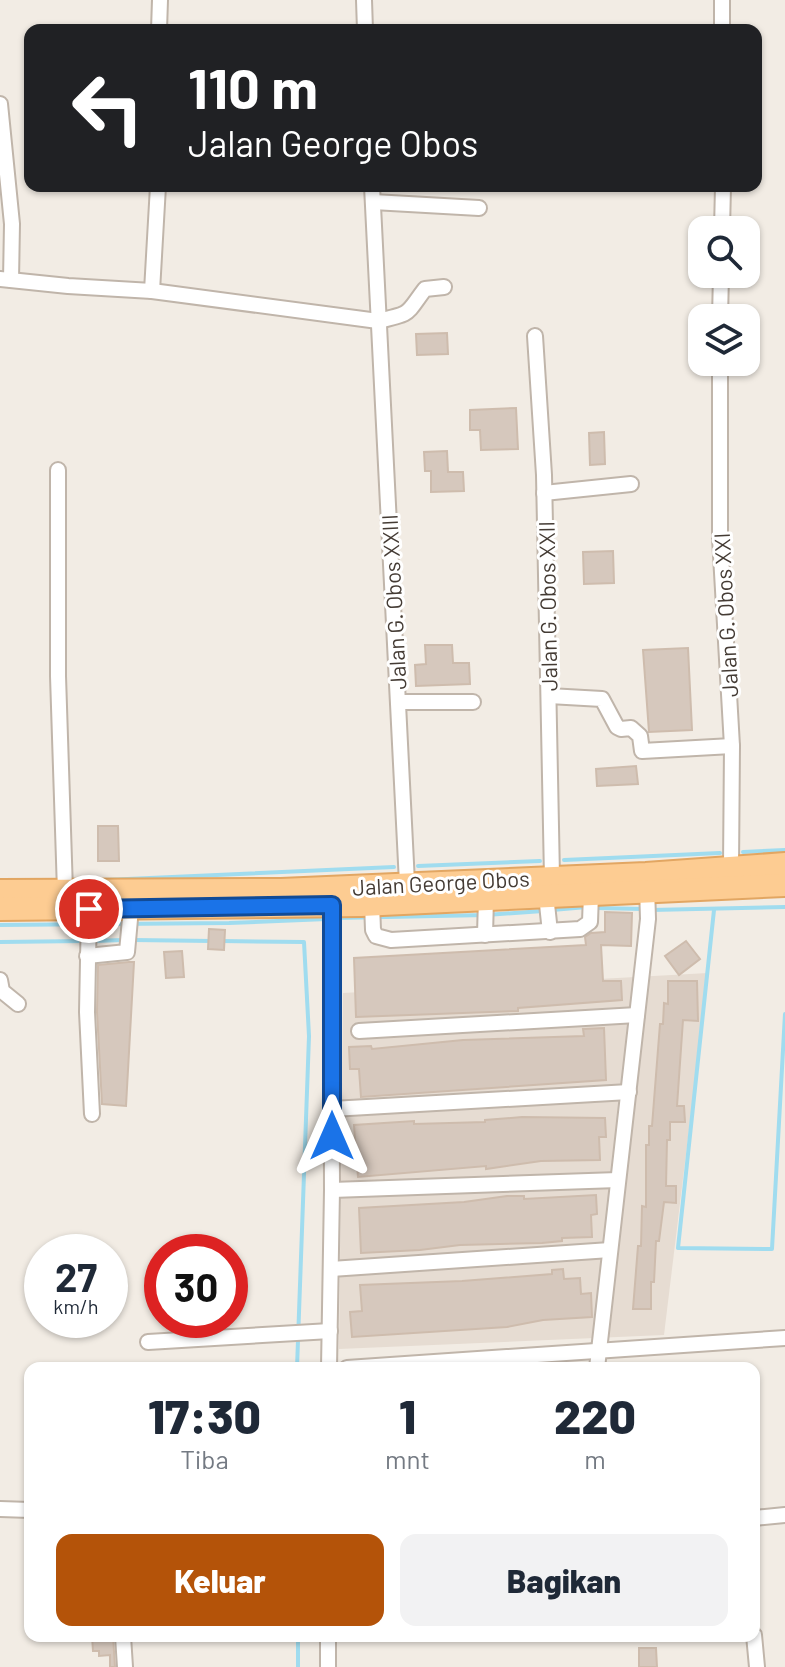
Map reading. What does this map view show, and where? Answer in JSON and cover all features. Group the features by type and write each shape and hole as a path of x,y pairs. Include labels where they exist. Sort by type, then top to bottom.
{"main road":[{"name":"Jalan George Obos","path":"0,891 281,890 372,913 485,910 592,904 731,867 785,864"},
{"name":"Jalan George Obos","path":"0,909 89,919 130,920 331,901 407,883 549,906 647,890 785,885"}],"street":[{"path":"159,24 160,0"},
{"path":"364,0 365,24"},
{"path":"722,0 722,24"},
{"path":"0,104 12,224 5,279 152,291 378,321 413,309 425,289 444,287"},
{"path":"152,291 158,192"},
{"name":"Jalan G. Obos XXIII","path":"372,192 407,883"},
{"path":"722,216 723,192"},
{"path":"373,202 479,208"},
{"name":"Jalan G. Obos XXII","path":"535,336 544,493 549,696 549,906"},
{"name":"Jalan G. Obos XXI","path":"720,376 720,538 732,746 731,867"},
{"path":"58,470 58,676 65,891"},
{"path":"544,493 631,484"},
{"path":"549,696 602,699 617,727 631,728 640,736 642,751 732,746"},
{"path":"398,702 473,702"},
{"path":"597,1362 648,919 647,890"},
{"path":"329,1362 331,901"},
{"path":"372,913 376,936 391,940 485,935 549,906 585,928 590,922 592,904"},
{"path":"485,910 485,935"},
{"path":"89,919 87,956 92,1114"},
{"path":"87,956 127,952 130,920"},
{"path":"0,980 2,991 18,1004"},
{"path":"359,1031 637,1015"},
{"path":"332,1109 629,1092"},
{"path":"332,1190 618,1180"},
{"path":"331,1269 610,1250"},
{"path":"148,1342 330,1331"},
{"path":"431,1362 785,1338"},
{"path":"0,1509 24,1510"},
{"path":"760,1517 785,1515"},
{"path":"123,1642 125,1667"},
{"path":"328,1642 328,1667"},
{"path":"755,1642 757,1667"}],"shaded area":[{"path":"708,973 664,1335 339,1349 343,993"}],"building":[{"path":"447,333 448,354 417,355 416,334"},
{"path":"516,408 518,449 481,450 480,430 470,430 470,410"},
{"path":"604,432 605,464 590,465 589,433"},
{"path":"447,451 448,472 463,472 464,491 431,492 431,471 425,471 424,452"},
{"path":"613,551 614,583 584,584 583,552"},
{"path":"425,645 452,645 453,663 469,663 470,684 416,686 415,665 426,664"},
{"path":"688,648 692,730 649,732 643,650"},
{"path":"636,766 638,784 597,786 596,769"},
{"path":"98,826 118,826 119,861 98,861"},
{"path":"605,912 632,913 631,946 601,945 603,981 621,981 622,1000 518,1008 518,1011 356,1017 354,958 586,945 585,937 591,933 605,932"},
{"path":"209,929 225,930 224,950 208,949"},
{"path":"686,941 700,959 679,975 665,956"},
{"path":"182,951 184,977 166,978 164,952"},
{"path":"134,962 126,1106 102,1104 98,965"},
{"path":"668,981 697,981 698,1021 683,1020 677,1106 684,1106 685,1122 670,1122 670,1140 667,1140 666,1186 676,1186 676,1203 664,1202 659,1241 656,1241 654,1282 651,1282 651,1309 633,1309 638,1246 641,1246 642,1206 646,1207 646,1145 649,1145 649,1126 652,1126 660,1024 663,1024 664,1003 668,1004"},
{"path":"604,1028 606,1080 361,1097 359,1069 350,1069 349,1047 371,1046 372,1049 463,1040 584,1036 583,1029"},
{"path":"522,1117 605,1118 606,1137 599,1137 600,1160 541,1161 486,1169 486,1166 358,1177 354,1125 414,1121 414,1124 485,1122"},
{"path":"596,1195 597,1214 591,1215 592,1237 562,1238 562,1241 542,1243 460,1245 361,1253 359,1208 464,1202 507,1196 524,1196 524,1199"},
{"path":"563,1269 564,1279 580,1278 581,1294 591,1293 592,1317 543,1320 507,1327 352,1337 350,1312 362,1311 360,1285 552,1274 552,1270"},
{"path":"92,1642 113,1642 115,1667 110,1667 110,1655 99,1656 99,1651 93,1651"},
{"path":"639,1648 656,1648 657,1667 639,1667"}],"waterway":[{"path":"743,852 785,850"},
{"path":"564,860 720,853"},
{"path":"418,866 540,861"},
{"path":"105,880 394,867"},
{"path":"552,910 587,907"},
{"path":"651,910 785,907"},
{"path":"596,908 643,909"},
{"path":"714,910 678,1248 772,1249 785,1014"},
{"path":"336,918 543,911"},
{"path":"0,925 327,919"},
{"path":"93,941 124,940"},
{"path":"133,940 212,941"},
{"path":"0,942 84,941"},
{"path":"221,941 304,942 309,1036 297,1362"},
{"path":"298,1642 298,1667"}],"route":[{"path":"89,909 332,905 332,1136"}]}
